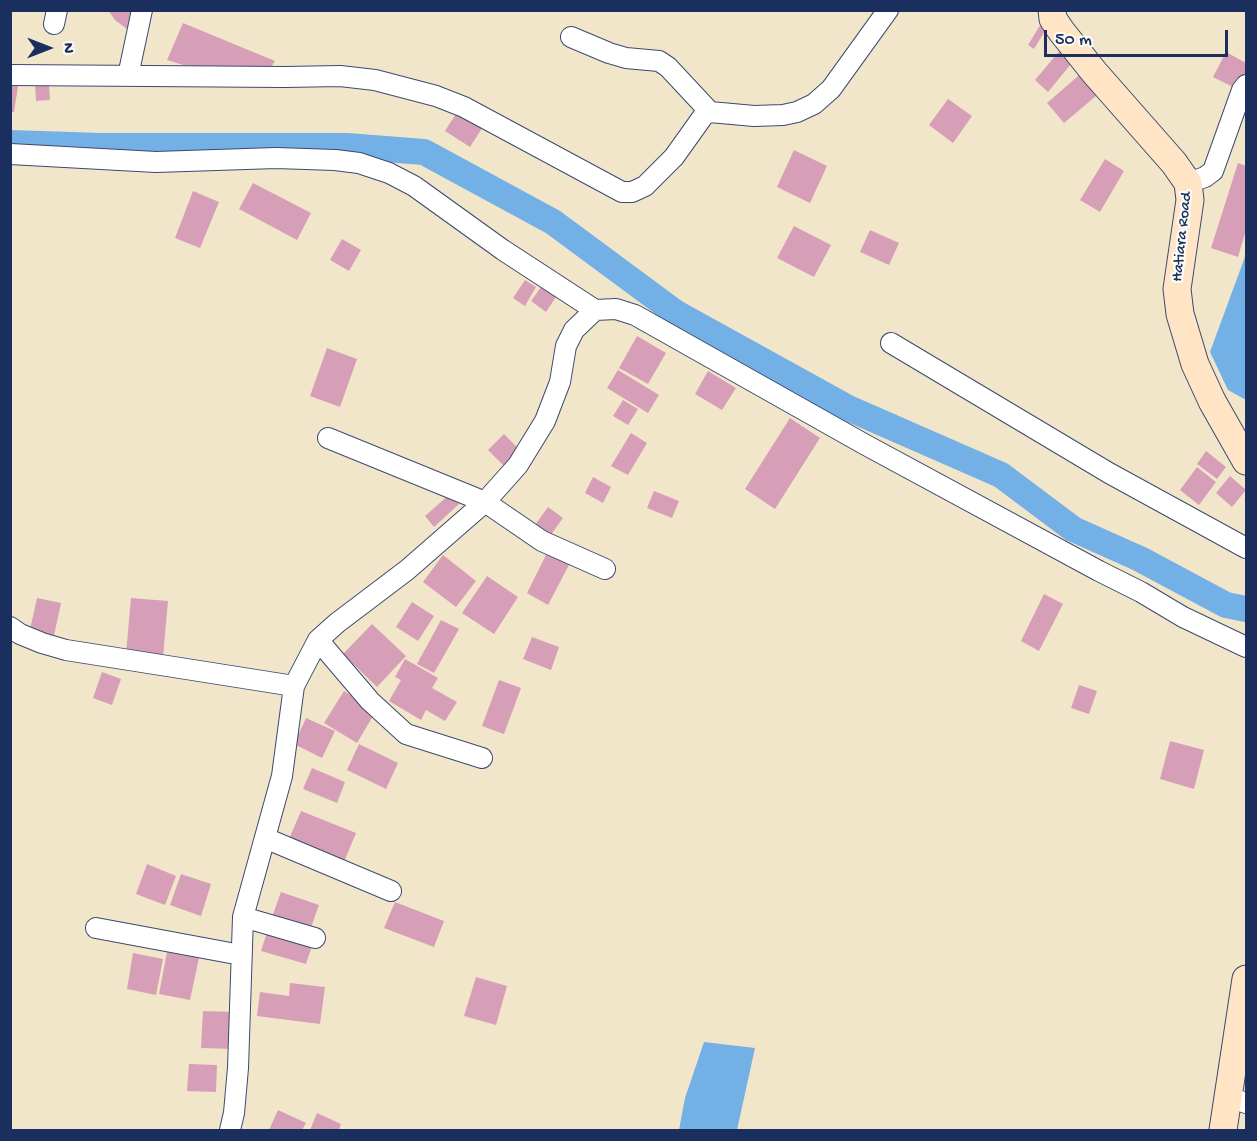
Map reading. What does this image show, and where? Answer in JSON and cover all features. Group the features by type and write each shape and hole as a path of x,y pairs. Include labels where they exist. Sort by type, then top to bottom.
{"street":[{"path":"128,76 142,10"},
{"path":"10,75 285,77 340,75 375,80 405,86 464,107 621,192 632,192 645,186 674,157 704,115 710,112 754,116 783,115 797,112 814,104 831,89 888,10"},
{"name":"Hatiara Road","path":"1052,10 1053,19 1062,32 1174,163 1188,183 1190,200 1177,289 1180,314 1195,364 1212,401 1246,461"},
{"path":"572,37 626,58 659,61 668,67 710,112"},
{"path":"1188,183 1205,177 1213,171 1242,90 1246,85"},
{"path":"10,154 156,162 276,158 359,163 388,173 414,186 502,250 595,310 616,309 635,315 864,444 1141,592 1183,617 1246,647"},
{"path":"230,1131 238,1068 243,917 282,776 294,686 318,640 406,570 485,502 518,465 545,421 560,382 566,346 574,330 595,310"},
{"path":"891,343 1109,473 1246,548"},
{"path":"328,438 485,502 542,541 605,569"},
{"path":"10,627 42,643 66,650 294,686"},
{"path":"318,640 370,701 406,734 482,758"},
{"path":"265,838 391,891"},
{"path":"243,917 315,938"},
{"path":"96,928 241,955"},
{"path":"1223,1131 1238,1100 1246,979"}],"water":[{"path":"1246,254 1246,400 1228,390 1210,352"},
{"path":"704,1042 755,1048 737,1130 679,1130 685,1098"}],"building":[{"path":"108,10 138,10 135,35 115,20"},
{"path":"1042,22 1048,26 1034,49 1028,45"},
{"path":"183,23 275,61 268,72 209,73 167,60"},
{"path":"1062,48 1075,59 1048,92 1035,80"},
{"path":"1226,52 1246,63 1246,76 1239,90 1213,77"},
{"path":"1085,70 1103,90 1064,123 1047,103"},
{"path":"10,78 19,80 14,112 10,112"},
{"path":"35,84 49,84 50,100 36,101"},
{"path":"948,99 972,116 953,143 929,125"},
{"path":"459,109 484,125 470,147 445,131"},
{"path":"794,150 827,166 810,203 777,187"},
{"path":"1105,159 1124,171 1100,212 1080,200"},
{"path":"1238,163 1246,166 1246,230 1238,257 1211,248"},
{"path":"253,183 311,213 297,240 239,209"},
{"path":"193,191 219,202 200,248 175,238"},
{"path":"794,226 831,245 814,277 777,258"},
{"path":"870,230 899,243 889,265 860,252"},
{"path":"342,239 361,250 349,271 330,260"},
{"path":"525,280 536,287 525,306 513,298"},
{"path":"541,287 556,297 546,312 531,301"},
{"path":"637,336 666,353 648,384 619,368"},
{"path":"327,348 357,359 340,407 310,396"},
{"path":"618,370 659,395 648,413 607,388"},
{"path":"708,371 736,388 722,410 695,394"},
{"path":"623,400 638,409 628,425 613,416"},
{"path":"790,418 820,438 775,509 745,489"},
{"path":"631,433 647,443 628,475 611,466"},
{"path":"504,434 519,449 504,466 488,450"},
{"path":"1206,451 1226,467 1217,479 1197,464"},
{"path":"1197,467 1216,482 1199,505 1180,490"},
{"path":"1230,476 1246,490 1232,507 1216,493"},
{"path":"593,477 611,487 603,503 585,493"},
{"path":"654,491 679,501 672,518 647,508"},
{"path":"450,494 459,504 434,527 425,516"},
{"path":"548,507 563,518 550,536 535,525"},
{"path":"548,551 570,563 548,605 527,593"},
{"path":"443,555 476,581 456,607 423,582"},
{"path":"487,576 518,597 494,634 462,613"},
{"path":"1044,594 1063,604 1039,651 1021,641"},
{"path":"37,598 61,603 53,640 29,634"},
{"path":"131,598 168,601 163,657 126,654"},
{"path":"412,602 434,616 418,641 396,627"},
{"path":"441,620 459,629 434,673 417,664"},
{"path":"372,624 406,656 377,687 343,654"},
{"path":"532,637 559,647 551,670 523,659"},
{"path":"405,659 438,678 432,688 457,702 445,721 426,710 421,720 389,701 401,680 395,677"},
{"path":"102,672 121,679 112,705 93,698"},
{"path":"499,680 521,688 504,734 482,726"},
{"path":"1079,685 1097,691 1089,714 1071,708"},
{"path":"344,691 376,711 357,743 324,723"},
{"path":"306,718 335,731 322,758 294,744"},
{"path":"1170,741 1204,750 1194,789 1160,779"},
{"path":"359,744 398,763 386,789 347,770"},
{"path":"312,768 345,782 337,803 303,789"},
{"path":"301,811 356,833 344,862 289,839"},
{"path":"147,864 176,876 165,905 136,894"},
{"path":"181,874 211,884 201,916 170,905"},
{"path":"281,892 319,905 310,930 272,917"},
{"path":"395,902 444,921 434,947 384,928"},
{"path":"268,929 313,943 306,964 261,951"},
{"path":"167,952 199,958 190,1000 159,994"},
{"path":"133,953 163,959 156,995 127,989"},
{"path":"476,977 507,986 496,1025 464,1016"},
{"path":"290,983 325,987 320,1024 257,1016 260,992 289,996"},
{"path":"203,1011 234,1012 233,1049 201,1048"},
{"path":"189,1064 217,1065 216,1092 187,1091"},
{"path":"278,1110 306,1123 302,1130 269,1130"},
{"path":"317,1113 341,1124 339,1130 310,1130"}],"waterway":[{"path":"10,143 100,146 347,146 424,152 553,222 676,313 848,408 1001,475 1073,529 1140,559 1226,605 1246,609"}]}
